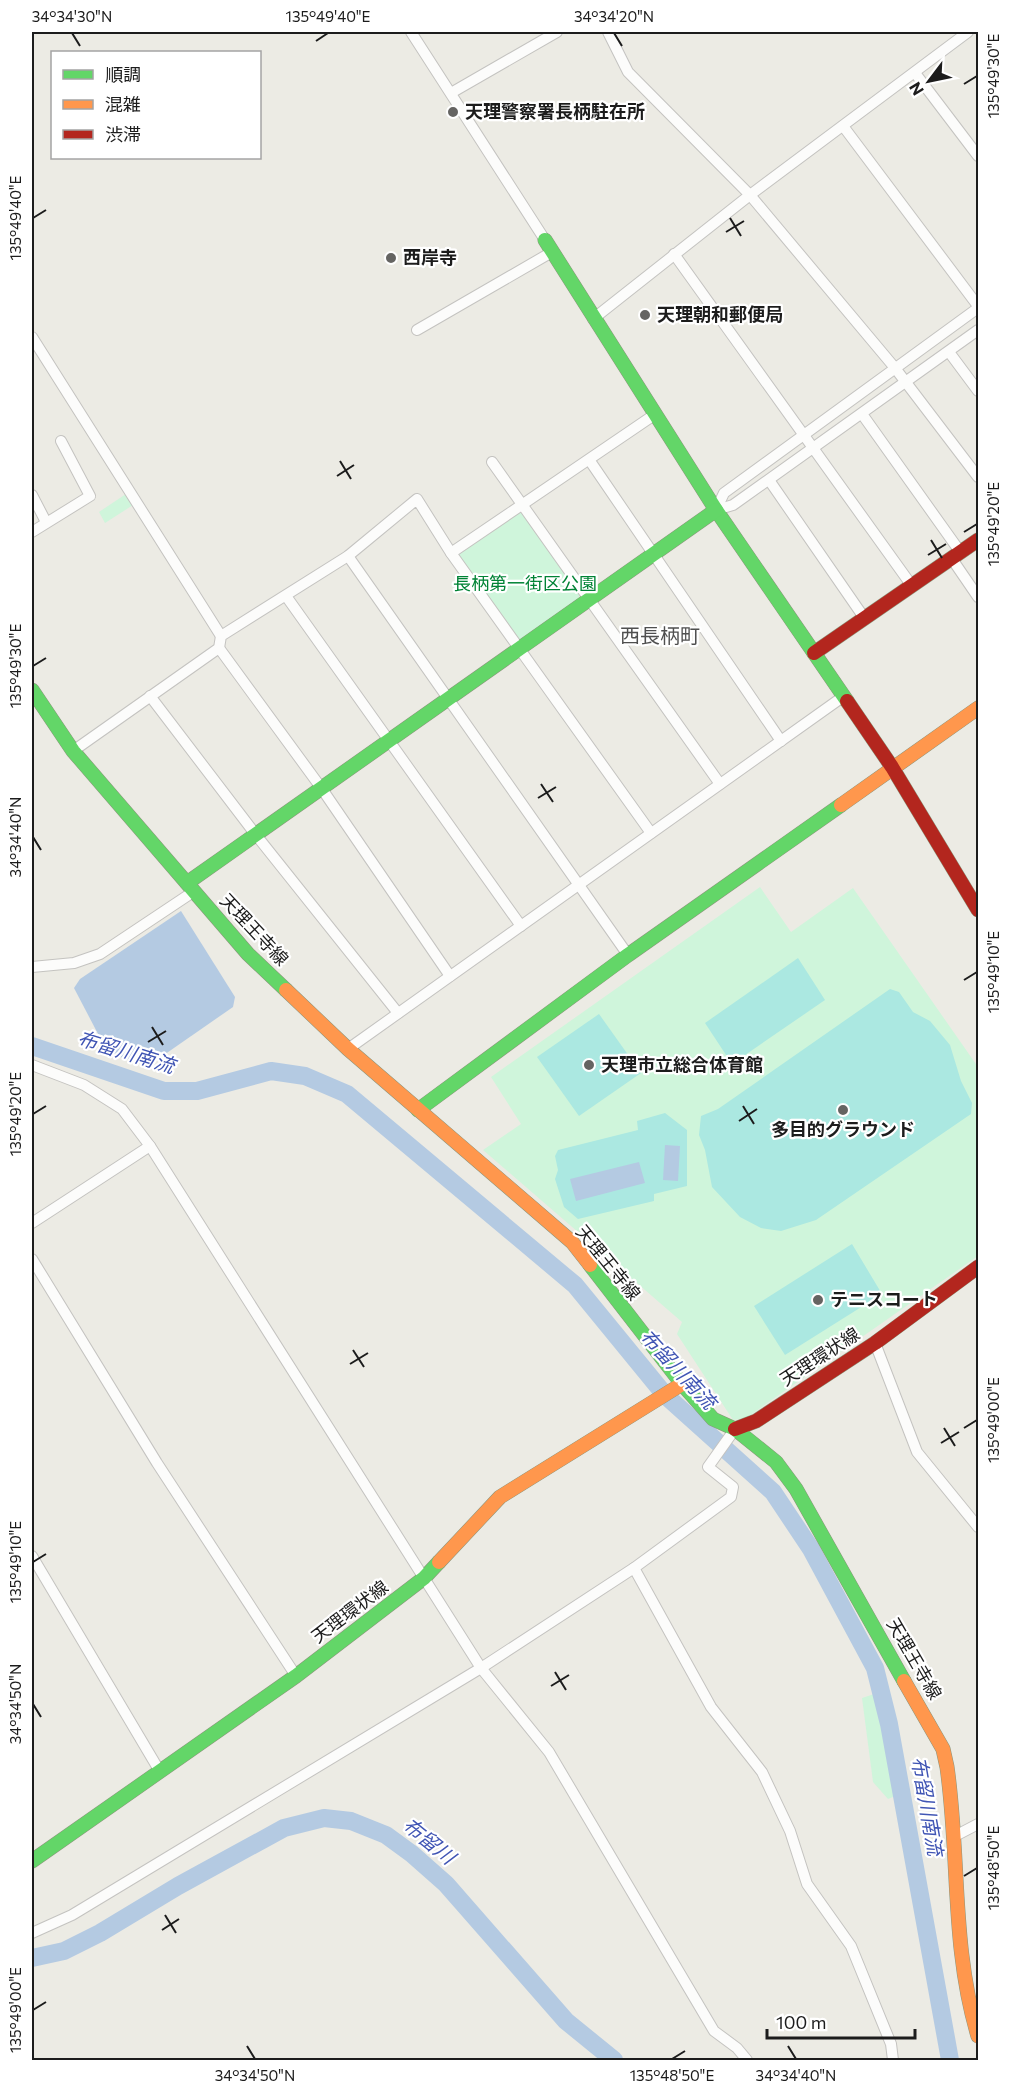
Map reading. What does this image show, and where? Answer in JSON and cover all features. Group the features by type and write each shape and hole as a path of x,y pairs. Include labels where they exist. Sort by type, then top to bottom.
{"main road":[{"path":"548,246 716,510 892,767 974,892 978,910"},
{"path":"190,888 256,835 716,510"},
{"path":"814,653 978,540"},
{"name":"天理王寺線","path":"32,690 73,751 248,954 348,1049 572,1242 679,1386 713,1419 776,1462 796,1488 943,1749 951,1780 956,1896 972,2016 978,2036"},
{"path":"418,1110 628,955 978,708"},
{"name":"天理環状線","path":"733,1433 875,1343 978,1268"},
{"name":"天理環状線","path":"32,1861 296,1676 424,1578 500,1497 679,1386"}],"street":[{"path":"411,32 548,246 417,330"},
{"path":"451,93 557,32"},
{"path":"608,32 628,72 750,195 895,368 978,477"},
{"path":"593,319 750,195 968,32"},
{"path":"915,73 978,156"},
{"path":"716,510 724,493 978,307 843,126"},
{"path":"674,254 912,586"},
{"path":"716,510 733,505 978,330"},
{"path":"32,338 221,636 219,648 322,789 450,976"},
{"path":"949,352 978,391"},
{"path":"862,414 957,556 978,597"},
{"path":"451,553 590,461 654,415"},
{"path":"32,532 90,496 61,441"},
{"path":"590,461 781,741"},
{"path":"492,462 524,504 720,784"},
{"path":"769,480 865,619"},
{"path":"32,495 46,522"},
{"path":"221,636 348,556 417,499 451,553 651,833"},
{"path":"348,556 628,955"},
{"path":"286,596 521,926"},
{"path":"73,751 219,648"},
{"path":"150,696 256,835 398,1013"},
{"path":"348,1049 844,696"},
{"path":"32,967 74,963 100,954 190,888"},
{"path":"32,1065 84,1085 122,1109 150,1146 481,1668 549,1752 714,2031 737,2048 747,2060"},
{"path":"32,1223 150,1146"},
{"path":"32,1259 157,1463 296,1676"},
{"path":"875,1343 917,1452 978,1526"},
{"path":"32,1933 72,1915 481,1668 634,1568 731,1497 733,1487 708,1467 733,1433"},
{"path":"32,1556 159,1770"},
{"path":"634,1568 711,1707 762,1772 790,1831 807,1884 851,1946 891,2044 893,2059"},
{"path":"955,1836 978,1824"}],"green space":[{"path":"126,494 133,505 105,523 99,512"},
{"name":"長柄第一街区公園","path":"526,512 579,585 579,601 518,645 457,559 460,553 517,513"},
{"path":"760,887 791,932 853,888 978,1067 978,1256 746,1418 733,1420 677,1334 682,1322 483,1150 521,1124 491,1077"},
{"path":"877,1693 893,1755 900,1794 888,1799 873,1782 862,1698"}],"shaded area":[{"path":"798,958 825,1000 732,1064 705,1023"},
{"name":"多目的グラウンド","path":"890,989 899,992 913,1012 930,1021 950,1045 961,1081 972,1103 971,1114 816,1220 781,1231 761,1228 740,1217 712,1187 705,1150 699,1135 701,1116 718,1109"},
{"name":"天理市立総合体育館","path":"599,1014 641,1073 579,1116 537,1057"},
{"path":"665,1113 687,1130 687,1186 654,1194 654,1201 578,1219 564,1207 555,1179 558,1170 555,1156 558,1150 638,1130 637,1121"},
{"name":"テニスコート","path":"852,1244 882,1294 785,1355 754,1306"}],"water":[{"path":"181,911 235,997 233,1007 148,1066 108,1053 74,988 80,979"},
{"path":"665,1145 680,1146 678,1181 663,1180"},
{"path":"639,1162 645,1183 576,1201 570,1179"}],"waterway":[{"name":"布留川南流","path":"32,1046 164,1091 197,1091 271,1071 305,1076 347,1094 575,1285 665,1395 773,1492 811,1549 875,1668 889,1724 950,2060"},
{"name":"布留川","path":"32,1958 64,1951 100,1933 178,1886 284,1828 324,1818 351,1821 386,1835 446,1884 566,2021 614,2060"}],"traffic: fast":[{"path":"545,240 716,510 847,701"},
{"path":"187,883 716,510"},
{"path":"32,690 73,751 248,954 286,990"},
{"path":"418,1110 628,955 841,805"},
{"path":"590,1265 682,1384 713,1419 735,1429 776,1462 796,1489 904,1681"},
{"path":"32,1861 296,1676 424,1578 439,1562"}],"traffic: slow":[{"path":"841,805 978,708"},
{"path":"286,990 348,1049 572,1242 590,1265"},
{"path":"439,1562 500,1497 682,1384"},
{"path":"904,1681 943,1749 947,1767 960,1935 969,2002 978,2036"}],"traffic: jam":[{"path":"814,653 978,540"},
{"path":"847,701 892,767 978,910"},
{"path":"735,1429 756,1421 875,1343 978,1267"}],"place":[{"name":"天理警察署長柄駐在所","path":"453,112"},
{"name":"西岸寺","path":"391,258"},
{"name":"天理朝和郵便局","path":"645,315"},
{"name":"天理市立総合体育館","path":"589,1065"},
{"name":"多目的グラウンド","path":"843,1110"},
{"name":"テニスコート","path":"818,1300"}],"district":[{"name":"西長柄町","path":"660,636"}]}
